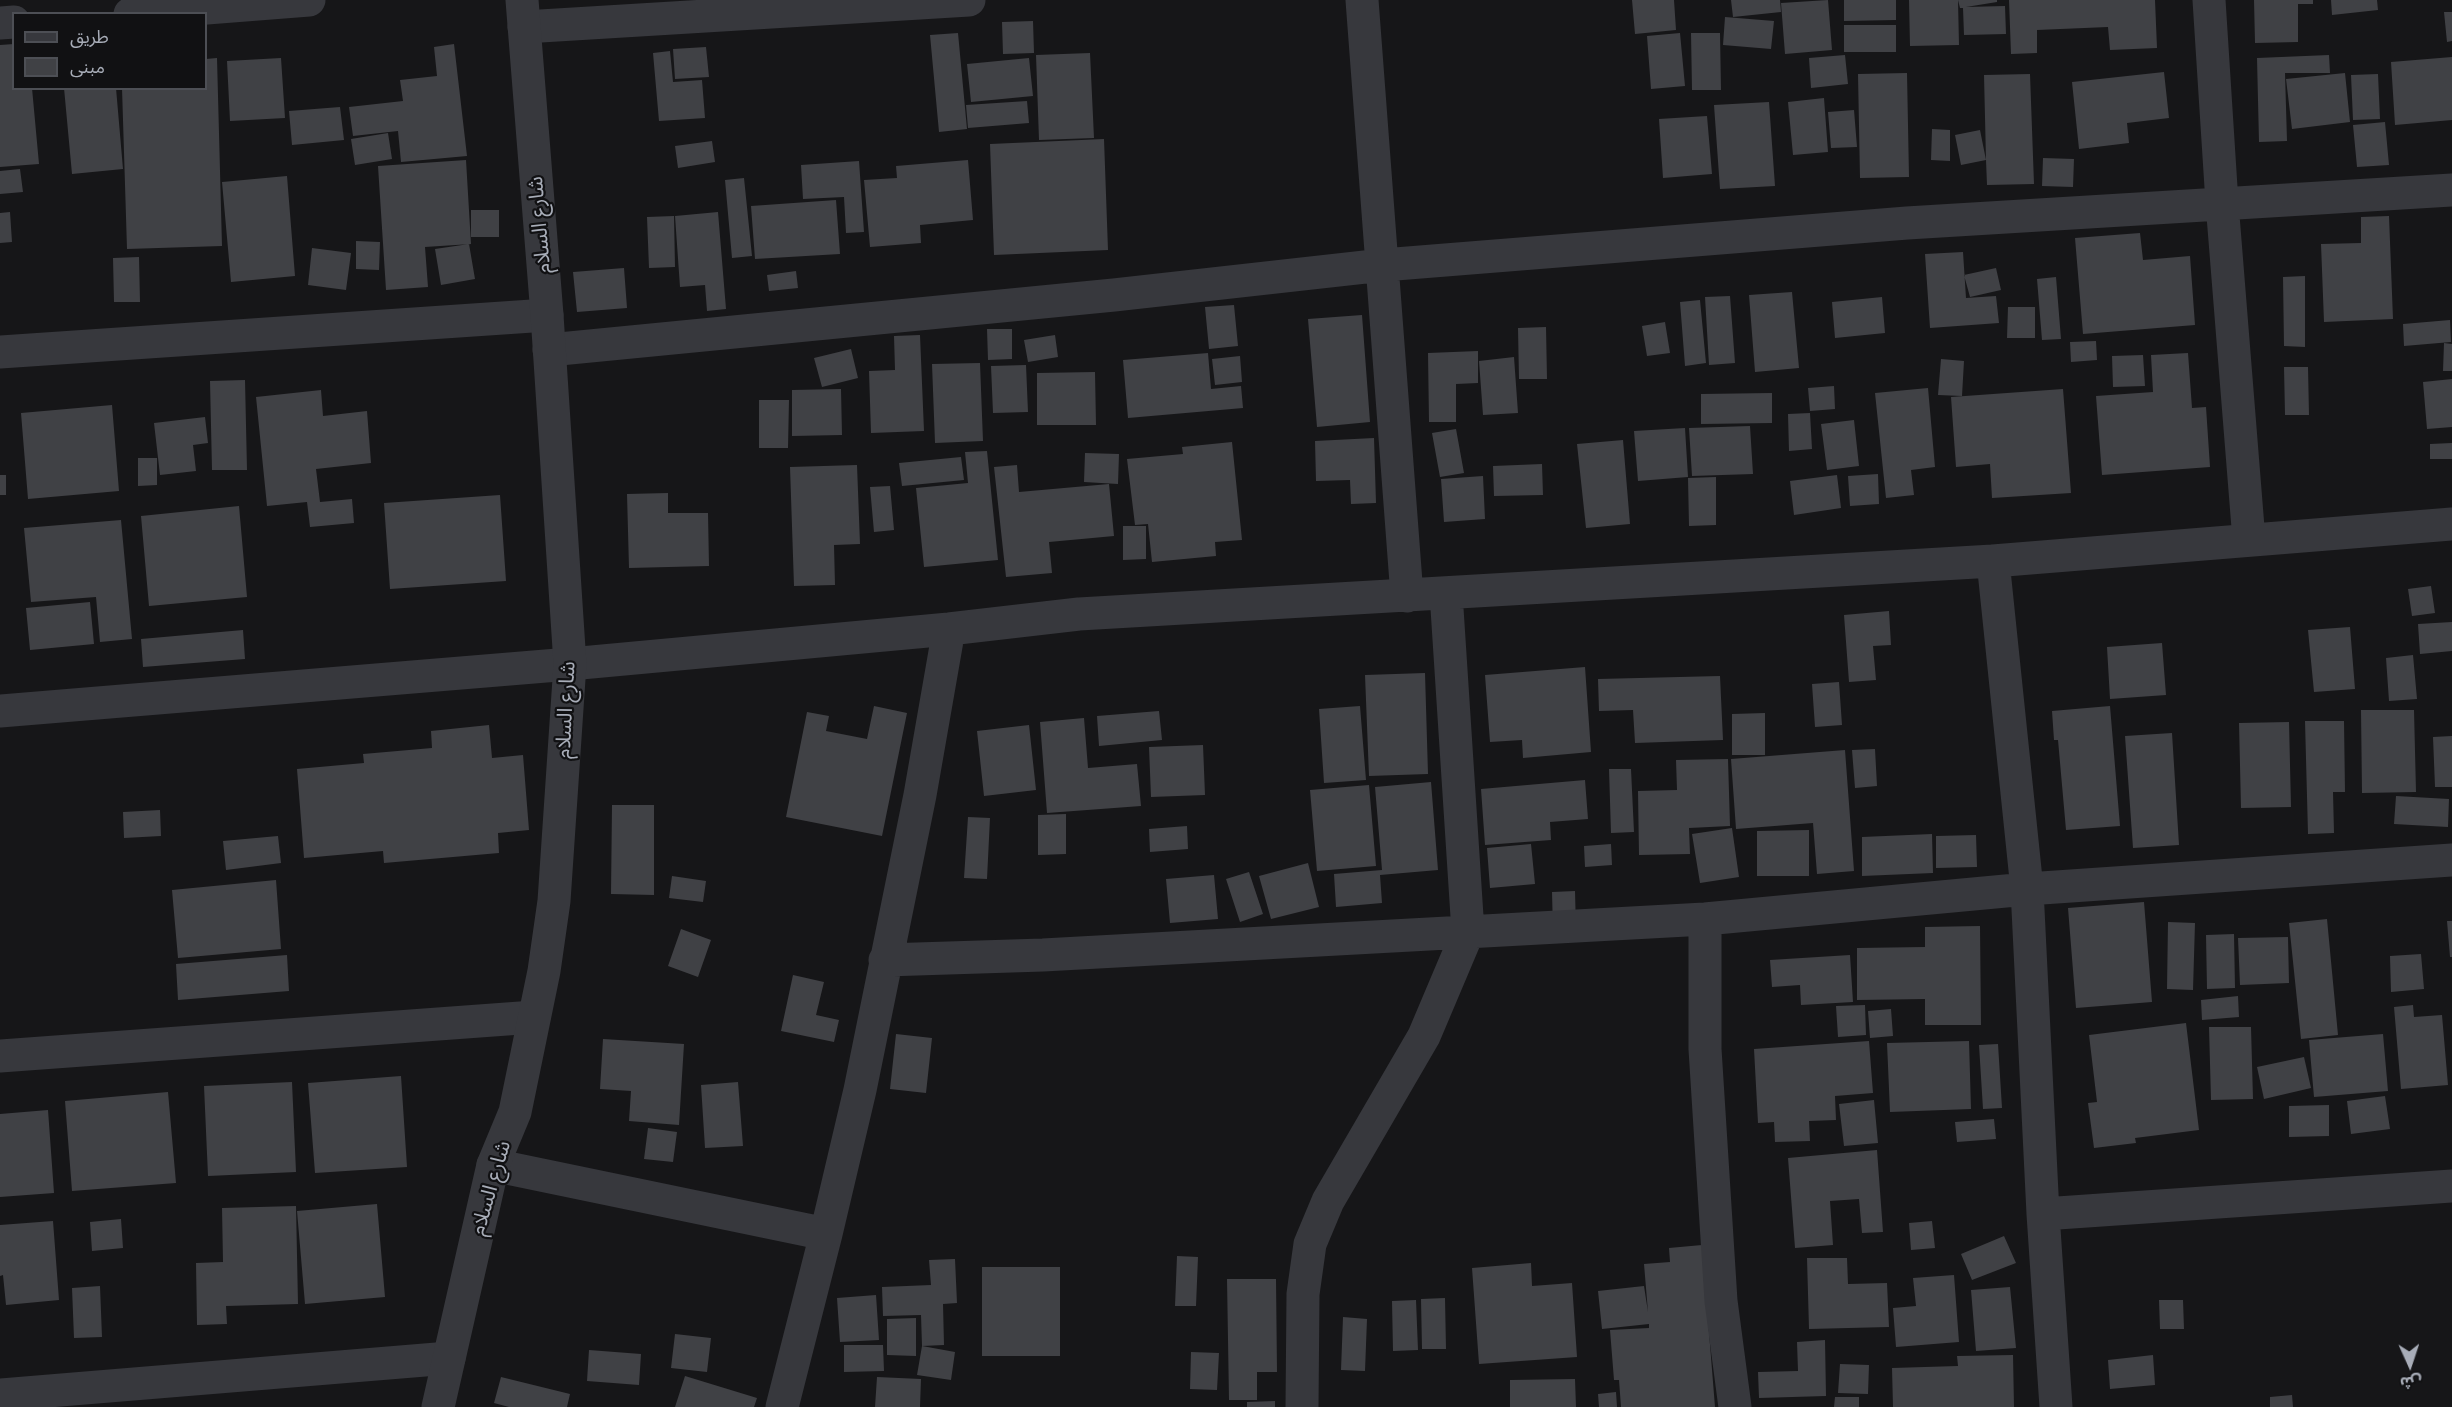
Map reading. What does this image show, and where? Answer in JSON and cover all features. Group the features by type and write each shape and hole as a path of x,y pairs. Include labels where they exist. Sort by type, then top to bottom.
{"street":[{"path":"156,12 309,0"},
{"path":"523,13 969,0"},
{"path":"1362,0 1407,596"},
{"path":"2210,0 2222,203 2249,540"},
{"name":"شارع السلام","path":"438,1407 493,1165 515,1112 534,1017 554,901 570,664 547,315 523,13"},
{"path":"549,350 1102,296 1383,265 1907,223 2452,190"},
{"path":"0,352 547,315"},
{"path":"0,711 570,664 949,629 1079,614 1993,561 2452,524"},
{"path":"1993,561 2027,889 2043,1214 2056,1407"},
{"path":"1302,1407 1303,1294 1310,1244 1328,1201 1424,1036 1468,932 1446,593"},
{"path":"782,1407 860,1090 920,795 949,629"},
{"path":"885,960 1043,955 1705,919 2027,889 2452,860"},
{"path":"1705,919 1707,1083 1721,1301 1735,1407"},
{"path":"0,1056 534,1017"},
{"path":"493,1165 826,1234"},
{"path":"2043,1214 2452,1186"},
{"path":"0,1395 449,1358"}],"building":[{"path":"1632,0 1674,0 1676,30 1635,34"},
{"path":"1731,0 1780,0 1781,12 1733,17"},
{"path":"1828,0 1832,50 1785,54 1781,3"},
{"path":"1844,0 1896,0 1896,20 1844,21"},
{"path":"1909,0 1958,0 1959,45 1910,46"},
{"path":"1958,0 1997,0 1997,2 1966,7 2005,6 2006,34 1964,35 1963,8 1960,8"},
{"path":"2009,0 2155,0 2157,48 2110,50 2108,27 2037,30 2037,53 2011,54"},
{"path":"2254,0 2313,0 2313,4 2298,4 2298,42 2255,43"},
{"path":"2331,0 2377,0 2378,10 2332,15"},
{"path":"2444,12 2452,12 2452,41 2447,42"},
{"path":"1725,17 1774,21 1771,49 1723,45"},
{"path":"1033,21 1034,53 1003,54 1002,22"},
{"path":"1844,25 1896,25 1896,52 1844,52"},
{"path":"958,33 967,129 939,132 930,35"},
{"path":"1680,33 1685,86 1651,89 1647,36"},
{"path":"1691,33 1720,33 1721,90 1692,90"},
{"path":"12,44 12,90 32,90 39,164 0,167 0,45"},
{"path":"454,44 467,156 401,162 398,131 353,136 349,107 403,101 400,80 437,76 434,47"},
{"path":"706,47 709,77 675,79 673,49"},
{"path":"670,51 673,82 702,80 705,118 659,121 653,53"},
{"path":"1090,53 1094,138 1039,140 1036,55"},
{"path":"1845,55 1848,84 1811,88 1809,58"},
{"path":"2329,55 2330,73 2285,73 2287,141 2259,142 2257,58"},
{"path":"2452,57 2452,120 2395,125 2391,62"},
{"path":"217,58 222,246 127,249 122,90 207,90 207,59"},
{"path":"281,58 285,118 230,121 227,61"},
{"path":"1029,58 1033,96 971,102 967,64"},
{"path":"2164,72 2169,118 2127,123 2129,143 2079,149 2072,82"},
{"path":"1907,73 1909,177 1860,178 1858,74"},
{"path":"2345,73 2350,122 2292,129 2286,79"},
{"path":"2030,74 2034,184 1987,185 1984,75"},
{"path":"2378,74 2380,119 2353,120 2351,75"},
{"path":"64,90 116,90 123,169 72,174"},
{"path":"1824,98 1828,152 1793,155 1788,102"},
{"path":"1027,101 1029,123 968,128 966,105"},
{"path":"1769,102 1775,186 1720,189 1714,105"},
{"path":"340,107 344,140 292,145 289,111"},
{"path":"1854,110 1857,147 1831,148 1828,112"},
{"path":"1707,116 1712,174 1663,178 1659,119"},
{"path":"2385,122 2389,165 2357,167 2353,125"},
{"path":"1932,129 1950,130 1950,161 1931,160"},
{"path":"1980,130 1986,160 1961,165 1955,135"},
{"path":"388,133 392,159 355,165 351,139"},
{"path":"1104,139 1108,250 994,255 990,144"},
{"path":"712,141 715,162 678,168 675,146"},
{"path":"2043,158 2074,159 2073,187 2042,186"},
{"path":"466,160 471,244 425,247 428,287 386,290 378,166"},
{"path":"968,160 973,220 920,225 921,243 870,247 864,180 897,178 896,166"},
{"path":"859,161 864,232 846,233 844,197 803,199 801,165"},
{"path":"20,169 23,192 0,194 0,171"},
{"path":"287,176 295,276 231,282 222,182"},
{"path":"744,178 752,256 732,258 725,180"},
{"path":"836,200 840,254 755,259 751,206"},
{"path":"471,210 499,210 499,237 471,237"},
{"path":"10,212 12,242 0,243 0,213"},
{"path":"718,212 726,309 707,311 705,285 680,287 675,216"},
{"path":"674,216 675,267 649,268 647,217"},
{"path":"2389,216 2393,319 2324,322 2321,244 2361,243 2361,217"},
{"path":"2140,233 2143,260 2190,256 2195,325 2083,334 2075,238"},
{"path":"356,241 380,242 379,270 356,269"},
{"path":"469,244 475,279 441,285 435,249"},
{"path":"312,248 351,253 346,290 308,285"},
{"path":"1963,252 1966,298 1996,296 1999,323 1930,328 1925,254"},
{"path":"139,257 140,302 114,302 113,258"},
{"path":"624,268 627,308 577,312 573,272"},
{"path":"1996,268 2001,290 1970,297 1964,275"},
{"path":"796,271 798,288 769,291 767,275"},
{"path":"2305,276 2305,347 2284,346 2283,277"},
{"path":"2056,277 2061,339 2042,340 2037,279"},
{"path":"1792,292 1799,368 1755,372 1749,295"},
{"path":"1730,296 1735,363 1709,365 1705,297"},
{"path":"1882,297 1885,333 1835,338 1832,302"},
{"path":"1700,300 1706,363 1685,366 1680,302"},
{"path":"1234,305 1238,346 1209,349 1205,307"},
{"path":"2008,307 2035,307 2035,338 2007,338"},
{"path":"1362,315 1370,422 1317,427 1308,319"},
{"path":"2450,320 2451,342 2404,346 2403,324"},
{"path":"1665,322 1670,353 1647,356 1642,326"},
{"path":"1546,327 1547,379 1519,379 1518,328"},
{"path":"987,329 1012,329 1012,359 988,360"},
{"path":"920,335 924,431 871,433 869,371 895,370 894,336"},
{"path":"1055,335 1058,357 1028,362 1024,340"},
{"path":"2096,341 2097,360 2071,362 2070,342"},
{"path":"2444,343 2452,344 2452,371 2443,371"},
{"path":"851,349 858,378 822,387 814,358"},
{"path":"1478,351 1478,383 1456,384 1456,422 1429,422 1428,353"},
{"path":"1208,353 1211,389 1241,386 1243,408 1128,418 1123,360"},
{"path":"2188,353 2192,408 2206,407 2210,467 2102,475 2096,396 2153,392 2151,355"},
{"path":"2143,355 2145,386 2113,387 2112,356"},
{"path":"1240,356 1242,382 1215,385 1212,359"},
{"path":"1514,357 1518,413 1483,415 1479,361"},
{"path":"1941,359 1964,361 1962,396 1938,395"},
{"path":"980,363 983,441 935,443 932,364"},
{"path":"1026,365 1028,412 993,413 991,366"},
{"path":"2284,367 2308,367 2309,415 2285,415"},
{"path":"1095,372 1096,425 1037,425 1037,373"},
{"path":"2452,379 2452,427 2427,429 2423,382"},
{"path":"245,380 247,470 212,470 210,381"},
{"path":"1834,386 1835,409 1810,411 1808,388"},
{"path":"1928,388 1935,467 1911,470 1914,495 1886,498 1875,393"},
{"path":"841,389 842,435 792,436 792,390"},
{"path":"2063,389 2071,493 1992,498 1990,464 1956,467 1951,397"},
{"path":"321,390 323,416 367,411 371,463 316,469 320,502 352,499 354,523 310,527 307,502 267,506 256,397"},
{"path":"1772,393 1772,423 1701,424 1701,394"},
{"path":"759,400 789,400 788,448 759,448"},
{"path":"112,405 119,491 28,499 21,413"},
{"path":"1810,413 1812,449 1789,451 1788,414"},
{"path":"205,417 208,443 193,445 196,471 160,475 154,423"},
{"path":"1854,420 1859,466 1827,470 1821,424"},
{"path":"1750,426 1753,474 1692,476 1689,428"},
{"path":"1685,428 1688,477 1638,481 1634,431"},
{"path":"1456,429 1464,473 1440,477 1432,433"},
{"path":"1374,438 1376,503 1351,504 1350,480 1316,481 1315,441"},
{"path":"1623,440 1630,524 1586,528 1577,444"},
{"path":"1232,442 1242,540 1215,542 1216,556 1152,562 1148,524 1135,525 1127,459 1183,454 1182,447"},
{"path":"2452,443 2452,459 2430,459 2430,444"},
{"path":"987,451 998,560 924,567 916,488 968,483 965,452"},
{"path":"1085,453 1119,454 1118,484 1084,482"},
{"path":"961,457 964,480 902,486 899,463"},
{"path":"138,458 157,458 157,485 138,486"},
{"path":"1542,464 1543,495 1494,496 1493,466"},
{"path":"857,465 860,544 834,545 835,585 794,586 790,467"},
{"path":"1017,465 1019,492 1109,484 1114,536 1049,542 1052,573 1006,577 994,467"},
{"path":"1878,474 1879,504 1850,506 1848,476"},
{"path":"0,475 6,475 6,495 0,495"},
{"path":"1837,475 1841,508 1794,515 1790,481"},
{"path":"1483,476 1485,519 1444,522 1441,479"},
{"path":"1716,477 1716,525 1689,526 1688,478"},
{"path":"890,486 894,530 874,532 870,487"},
{"path":"668,493 668,513 708,513 709,566 629,568 627,494"},
{"path":"500,495 506,581 390,589 384,503"},
{"path":"239,506 247,597 149,606 141,516"},
{"path":"121,520 132,639 100,642 96,597 31,602 24,528"},
{"path":"1123,526 1146,526 1146,559 1123,560"},
{"path":"2431,586 2435,613 2412,616 2408,589"},
{"path":"90,602 94,644 30,650 26,608"},
{"path":"1889,611 1891,645 1873,646 1876,680 1849,682 1844,615"},
{"path":"2452,622 2452,651 2420,654 2418,624"},
{"path":"2350,627 2355,689 2314,692 2308,630"},
{"path":"243,630 245,659 143,667 141,639"},
{"path":"2162,643 2166,695 2110,699 2107,647"},
{"path":"2413,655 2417,699 2389,701 2386,658"},
{"path":"1585,667 1591,752 1523,758 1522,740 1490,742 1485,675"},
{"path":"1425,673 1428,774 1369,776 1365,675"},
{"path":"1720,676 1723,740 1635,743 1633,710 1599,711 1598,679"},
{"path":"1839,682 1842,725 1815,727 1812,684"},
{"path":"874,706 907,713 882,836 786,817 807,712 829,716 826,731 867,739"},
{"path":"1360,706 1366,780 1324,783 1319,709"},
{"path":"2110,706 2120,826 2066,830 2058,740 2054,740 2052,711"},
{"path":"2361,710 2414,710 2416,792 2362,793"},
{"path":"1159,711 1162,740 1099,746 1097,716"},
{"path":"1765,713 1765,755 1732,755 1732,714"},
{"path":"1084,718 1088,768 1137,764 1141,806 1047,813 1040,722"},
{"path":"2305,721 2344,721 2345,792 2333,792 2334,833 2308,834"},
{"path":"2289,722 2291,807 2241,808 2239,723"},
{"path":"489,725 492,758 523,755 529,830 498,833 499,853 384,863 383,851 304,858 297,769 364,763 363,754 432,748 431,731"},
{"path":"1029,725 1036,790 984,796 977,731"},
{"path":"2172,733 2179,845 2133,848 2125,736"},
{"path":"2452,736 2452,787 2435,787 2433,737"},
{"path":"1203,745 1205,795 1151,797 1149,747"},
{"path":"1875,749 1877,786 1855,788 1852,750"},
{"path":"1845,750 1854,871 1817,874 1813,823 1736,829 1731,759"},
{"path":"1728,759 1730,826 1689,828 1690,854 1639,855 1638,791 1677,790 1676,760"},
{"path":"1609,769 1631,769 1634,832 1611,833"},
{"path":"1585,780 1588,819 1550,822 1551,840 1485,845 1481,789"},
{"path":"1431,782 1438,870 1380,875 1382,903 1336,907 1334,874 1382,870 1375,787"},
{"path":"1369,785 1376,866 1317,871 1310,790"},
{"path":"2396,796 2449,799 2448,827 2394,824"},
{"path":"612,805 654,805 654,895 611,894"},
{"path":"160,810 161,836 124,838 123,812"},
{"path":"1066,814 1066,854 1038,855 1038,815"},
{"path":"968,817 990,818 987,879 964,878"},
{"path":"1187,826 1188,849 1150,852 1149,829"},
{"path":"1732,828 1739,877 1700,883 1692,834"},
{"path":"1809,830 1809,876 1757,876 1757,831"},
{"path":"1932,834 1933,873 1862,876 1862,837"},
{"path":"1976,835 1977,867 1936,868 1936,836"},
{"path":"278,836 281,863 226,870 223,841"},
{"path":"1531,844 1535,884 1490,888 1487,848"},
{"path":"1611,844 1612,865 1585,867 1584,846"},
{"path":"1308,863 1319,907 1271,919 1259,876"},
{"path":"1249,872 1263,914 1240,922 1226,879"},
{"path":"1214,875 1218,919 1170,923 1166,879"},
{"path":"672,876 706,881 703,902 669,898"},
{"path":"276,880 281,949 178,958 172,890"},
{"path":"1575,891 1576,929 1553,931 1552,892"},
{"path":"2144,902 2152,1002 2076,1008 2068,908"},
{"path":"2327,919 2338,1035 2301,1039 2289,923"},
{"path":"2447,921 2452,921 2452,957 2450,957"},
{"path":"2168,922 2195,923 2193,990 2167,989"},
{"path":"1980,926 1981,1025 1925,1025 1925,999 1857,1000 1857,948 1925,947 1925,927"},
{"path":"681,929 711,940 698,977 668,966"},
{"path":"2234,934 2235,988 2207,989 2206,935"},
{"path":"2288,937 2289,983 2240,985 2238,938"},
{"path":"2421,954 2424,989 2391,992 2390,956"},
{"path":"287,955 289,991 178,1000 176,964"},
{"path":"1850,955 1853,1002 1801,1005 1800,985 1772,987 1770,960"},
{"path":"793,975 824,982 816,1015 839,1020 834,1042 781,1031"},
{"path":"2238,996 2239,1017 2202,1020 2201,1000"},
{"path":"1865,1005 1866,1035 1838,1037 1836,1006"},
{"path":"2413,1005 2414,1017 2442,1015 2448,1085 2401,1089 2394,1007"},
{"path":"1891,1009 1893,1036 1870,1038 1868,1011"},
{"path":"2186,1023 2199,1130 2135,1138 2136,1143 2094,1148 2088,1103 2097,1102 2089,1035"},
{"path":"2209,1027 2251,1027 2253,1099 2211,1100"},
{"path":"896,1034 932,1038 926,1093 890,1089"},
{"path":"2383,1034 2388,1091 2314,1097 2309,1040"},
{"path":"603,1039 684,1044 679,1125 629,1121 631,1091 600,1089"},
{"path":"1869,1041 1873,1093 1835,1096 1836,1120 1809,1121 1810,1141 1775,1142 1774,1122 1758,1123 1754,1049"},
{"path":"1969,1041 1971,1109 1890,1112 1887,1043"},
{"path":"1998,1044 2002,1108 1983,1109 1979,1045"},
{"path":"2304,1057 2311,1088 2264,1099 2257,1067"},
{"path":"401,1076 407,1167 315,1173 308,1083"},
{"path":"292,1082 296,1172 208,1176 204,1086"},
{"path":"738,1082 743,1146 705,1148 701,1085"},
{"path":"168,1092 176,1183 72,1191 65,1101"},
{"path":"2385,1096 2390,1129 2351,1134 2347,1101"},
{"path":"1874,1100 1878,1143 1844,1146 1839,1104"},
{"path":"2329,1105 2329,1136 2289,1137 2289,1106"},
{"path":"48,1110 54,1193 0,1197 0,1114"},
{"path":"1994,1119 1996,1139 1957,1142 1955,1122"},
{"path":"648,1128 677,1132 673,1162 644,1159"},
{"path":"1877,1150 1883,1232 1862,1233 1859,1199 1830,1201 1833,1245 1795,1248 1788,1158"},
{"path":"377,1204 385,1297 305,1304 297,1211"},
{"path":"296,1206 298,1304 226,1306 227,1324 197,1325 196,1263 223,1262 222,1208"},
{"path":"121,1219 123,1248 92,1251 90,1222"},
{"path":"53,1221 59,1300 6,1305 3,1275 0,1276 0,1225"},
{"path":"1932,1221 1935,1248 1911,1250 1909,1223"},
{"path":"2004,1236 2016,1263 1972,1280 1961,1254"},
{"path":"1702,1245 1715,1407 1621,1407 1619,1380 1614,1380 1610,1330 1649,1328 1649,1324 1602,1329 1598,1291 1644,1286 1648,1312 1644,1264 1670,1262 1669,1248"},
{"path":"1177,1256 1198,1257 1196,1306 1175,1306"},
{"path":"1807,1258 1847,1258 1848,1284 1887,1283 1889,1327 1809,1329"},
{"path":"955,1259 957,1303 943,1304 944,1345 922,1346 921,1315 883,1316 882,1287 931,1285 929,1260"},
{"path":"1531,1263 1532,1286 1572,1283 1577,1357 1479,1364 1472,1268"},
{"path":"982,1267 1060,1267 1060,1356 982,1356"},
{"path":"1954,1275 1959,1342 1896,1347 1893,1308 1916,1306 1913,1278"},
{"path":"1227,1279 1276,1279 1277,1372 1257,1372 1257,1400 1229,1400"},
{"path":"100,1286 102,1337 74,1338 72,1288"},
{"path":"2010,1287 2016,1348 1976,1351 1971,1290"},
{"path":"876,1295 879,1340 840,1342 837,1298"},
{"path":"1445,1298 1446,1349 1422,1349 1421,1299"},
{"path":"1416,1300 1418,1350 1393,1351 1392,1301"},
{"path":"2159,1300 2183,1300 2184,1329 2160,1329"},
{"path":"1343,1317 1367,1319 1365,1371 1341,1370"},
{"path":"916,1318 916,1356 887,1355 887,1319"},
{"path":"675,1334 711,1338 707,1372 671,1368"},
{"path":"1825,1340 1826,1396 1759,1398 1758,1372 1798,1371 1797,1342"},
{"path":"844,1345 883,1345 884,1371 844,1372"},
{"path":"922,1346 955,1352 951,1380 917,1375"},
{"path":"589,1350 641,1354 639,1385 587,1381"},
{"path":"1191,1352 1219,1353 1217,1390 1190,1389"},
{"path":"2013,1355 2014,1407 1893,1407 1892,1368 1958,1366 1957,1356"},
{"path":"2153,1355 2155,1385 2110,1389 2108,1360"},
{"path":"1840,1364 1869,1365 1868,1394 1838,1393"},
{"path":"685,1376 757,1398 754,1407 675,1407"},
{"path":"501,1377 570,1394 567,1407 509,1407 494,1403"},
{"path":"877,1377 921,1379 920,1407 875,1407"},
{"path":"1575,1379 1576,1407 1510,1407 1510,1380"},
{"path":"1616,1392 1617,1407 1599,1407 1598,1394"},
{"path":"2292,1395 2293,1407 2270,1407 2270,1397"},
{"path":"1835,1397 1859,1397 1859,1407 1834,1407"},
{"path":"1275,1401 1275,1407 1247,1407 1247,1402"}]}
